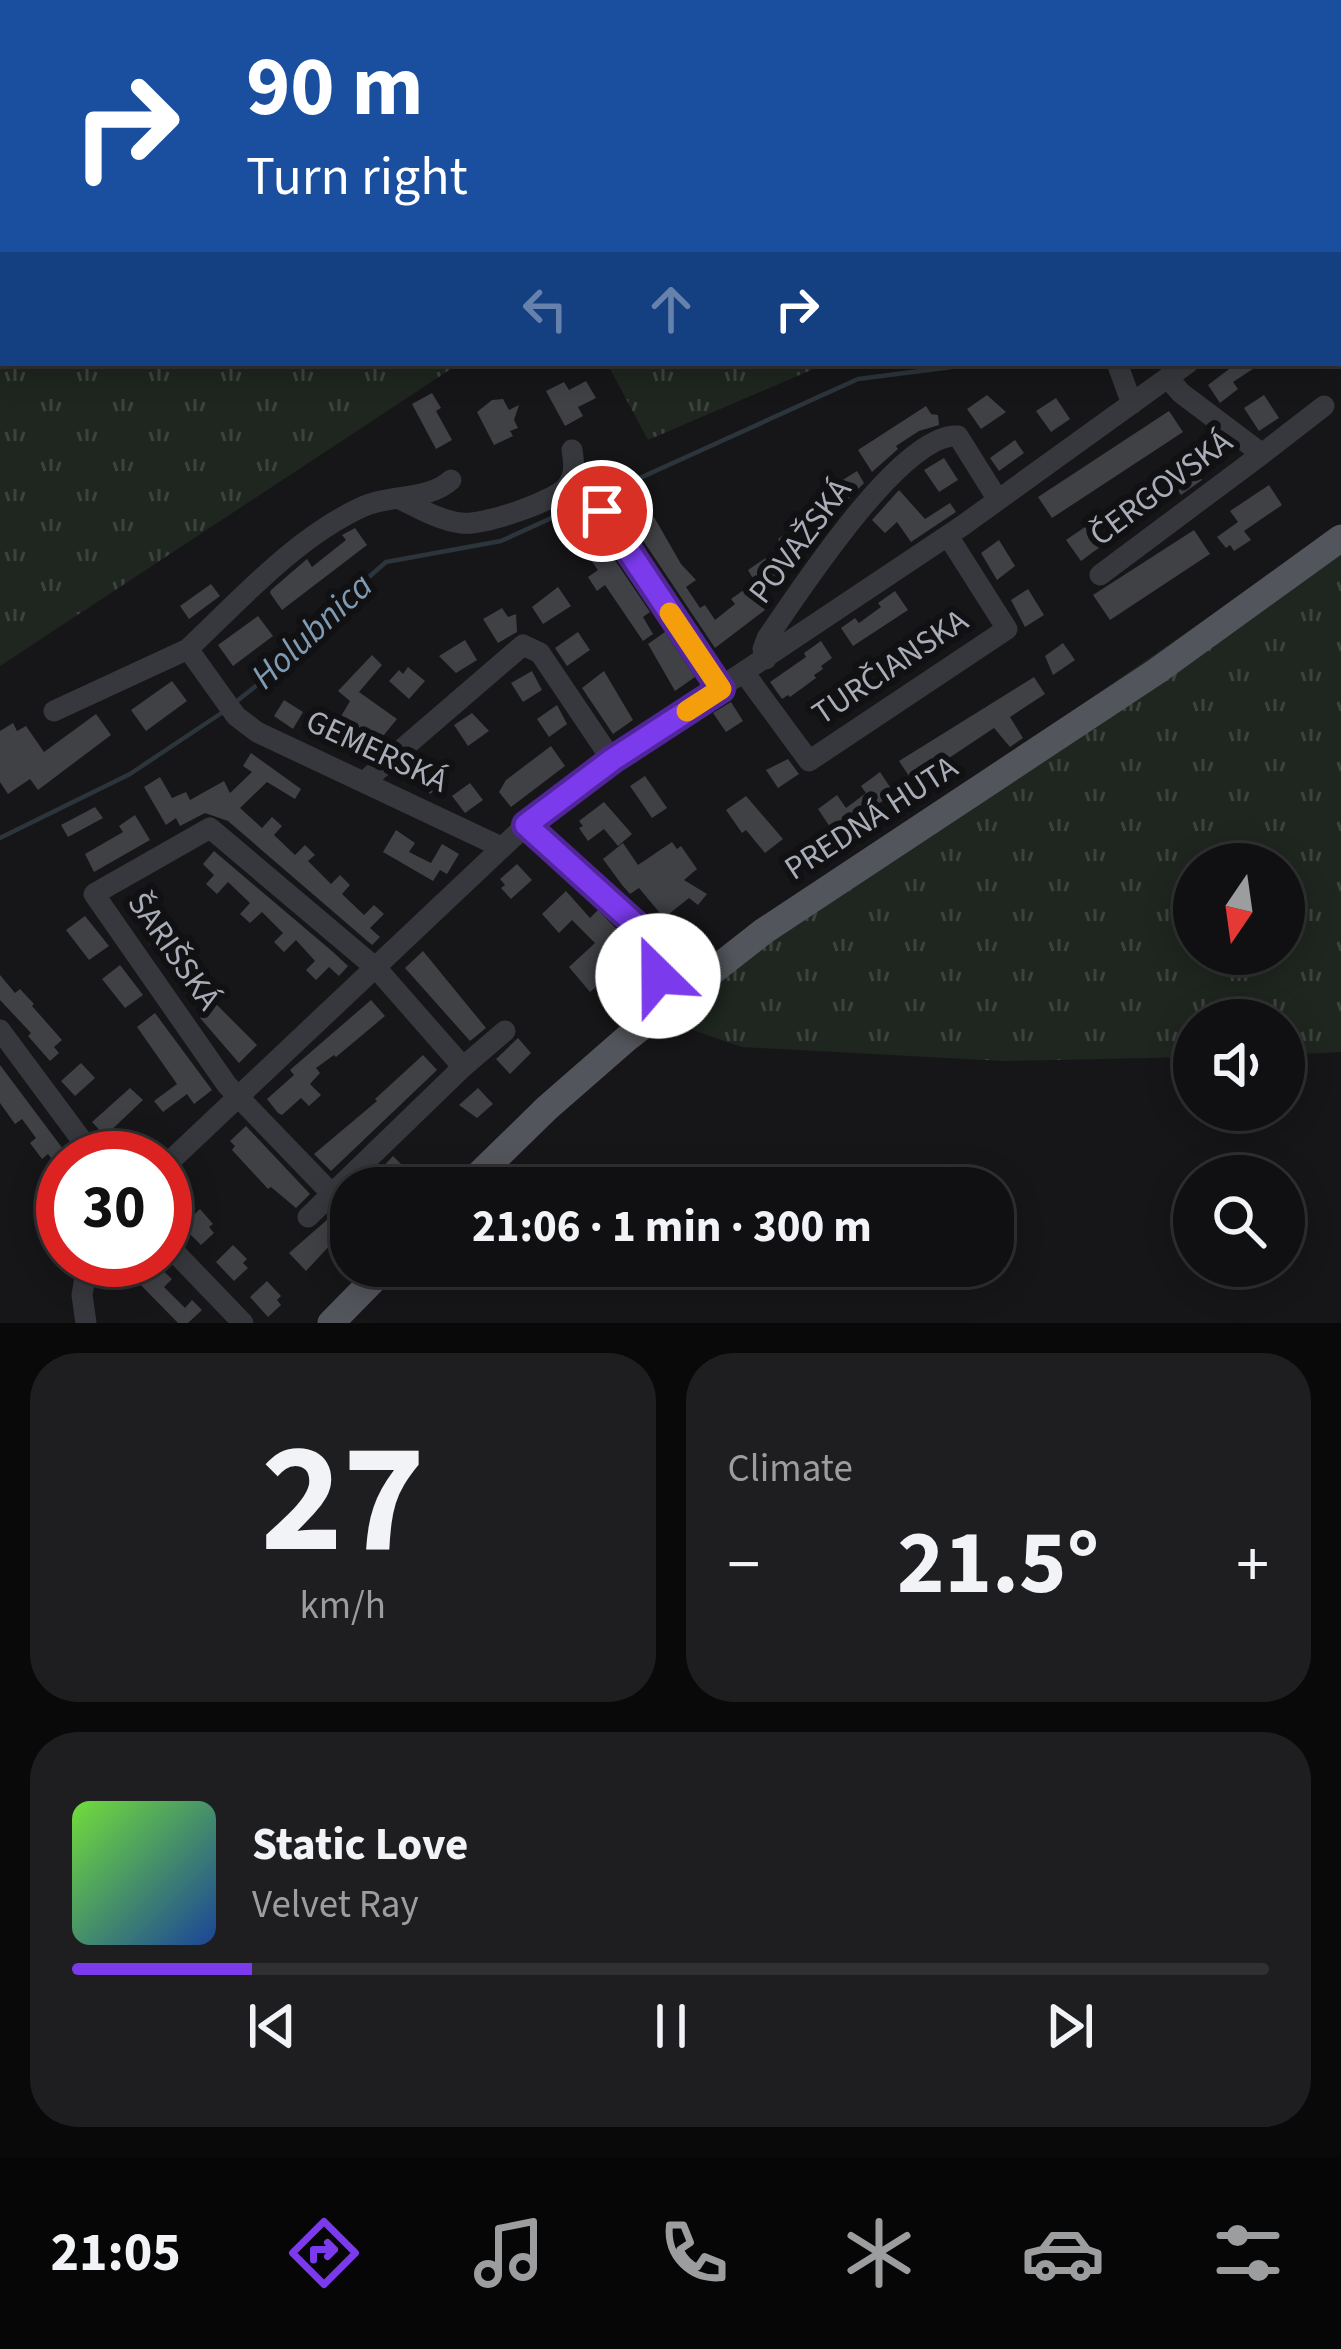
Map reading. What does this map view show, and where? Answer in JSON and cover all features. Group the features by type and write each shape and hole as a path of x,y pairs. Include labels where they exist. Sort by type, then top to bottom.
{"main road":[{"name":"PREDNÁ HUTA","path":"487,1167 626,1039 764,931 1139,683 1341,538"},
{"path":"331,1323 366,1287"}],"street":[{"path":"1118,366 1132,404"},
{"path":"192,1140 526,825 612,760 948,536 1184,366"},
{"path":"1168,378 1262,454"},
{"name":"ČERGOVSKÁ","path":"1100,574 1324,406"},
{"name":"POVAŽSKÁ","path":"766,659 764,645 848,522 915,455 946,435 958,436 998,500"},
{"path":"400,499 458,523 493,520 560,492 574,470 572,450"},
{"path":"53,711 188,650 297,548 362,507 435,490 451,480"},
{"path":"602,511 721,689"},
{"name":"TURČIANSKA","path":"745,674 809,761 1007,628 948,536"},
{"path":"784,613 802,634"},
{"path":"365,781 523,645 540,653 612,760"},
{"name":"GEMERSKÁ","path":"188,650 230,707 257,732 501,847"},
{"path":"526,825 654,941 661,959 654,982"},
{"name":"ŠARIŠSKÁ","path":"238,1097 94,894 211,828 377,969"},
{"path":"377,969 463,1067"},
{"path":"0,1030 75,1131"},
{"path":"358,1167 505,1030"},
{"path":"238,1097 330,1192"},
{"path":"308,1217 330,1194"},
{"path":"192,1269 243,1323"},
{"path":"83,1287 86,1323"}],"green space":[{"path":"0,366 455,366 0,666"},
{"path":"609,366 815,366 816,368 648,440"},
{"path":"1341,526 1341,1052 1305,1054 1305,999 1173,999 1173,1057 1003,1061 742,1047 646,1014 692,973"}],"building":[{"path":"1233,366 1257,366 1233,382 1238,389 1220,403 1208,385"},
{"path":"586,381 596,398 578,407 583,416 565,426 546,391 564,382 569,390"},
{"path":"432,393 452,440 436,449 412,404"},
{"path":"987,395 1006,412 981,429 967,409"},
{"path":"1264,395 1279,418 1259,431 1244,408"},
{"path":"1056,398 1070,419 1051,432 1036,411"},
{"path":"503,399 509,410 519,405 514,420 518,428 510,431 513,436 494,445 477,412 492,400"},
{"path":"926,406 938,415 939,425 896,446 872,472 858,450"},
{"path":"1169,411 1183,432 1052,518 1038,497"},
{"path":"1015,440 1024,453 999,471 990,458"},
{"path":"944,458 958,480 939,492 924,470"},
{"path":"1191,458 1202,480 1181,495 1167,474"},
{"path":"857,471 864,483 833,521 804,540 810,548 785,566 790,574 757,598 765,610 715,648 636,530 654,517 681,564 696,580 686,587 715,620 735,604 731,599 755,582 748,570 783,546 778,539 795,526 792,523 842,489 838,483"},
{"path":"1269,485 1282,505 1244,531 1251,540 1234,551 1230,545 1226,548 1217,537 1238,522 1230,511"},
{"path":"899,490 925,519 950,503 956,512 911,542 897,522 885,533 872,520"},
{"path":"1136,495 1149,516 1130,528 1117,507"},
{"path":"1085,527 1100,547 1081,561 1066,540"},
{"path":"355,528 367,545 282,610 271,590 307,559 312,567"},
{"path":"1194,530 1210,554 1110,620 1093,595"},
{"path":"999,540 1015,566 997,580 981,553"},
{"path":"602,541 650,612 643,617 653,634 643,641 605,585 597,591 588,577 598,570 585,552"},
{"path":"211,584 220,596 189,619 180,606"},
{"path":"558,587 571,606 543,624 532,607"},
{"path":"1028,589 1044,615 1025,627 1011,600"},
{"path":"895,591 908,610 853,646 841,628 855,618 859,623"},
{"path":"502,608 508,617 516,614 517,632 498,643 483,619"},
{"path":"258,616 273,636 233,666 218,645"},
{"path":"578,632 590,650 567,666 555,648"},
{"path":"665,632 695,677 675,691 648,644"},
{"path":"465,640 477,660 456,673 439,656"},
{"path":"821,641 832,658 816,678 782,699 770,682"},
{"path":"1063,643 1075,660 1053,675 1045,656"},
{"path":"372,655 382,665 359,692 397,719 379,741 354,725 349,733 336,725 350,701 338,691"},
{"path":"408,667 425,681 409,699 389,681"},
{"path":"532,671 542,690 523,702 511,683"},
{"path":"604,671 633,720 613,734 582,688"},
{"path":"1034,677 1045,694 1010,717 1023,738 1010,747 994,728 913,782 899,761"},
{"path":"172,681 187,701 146,731 131,710"},
{"path":"284,700 303,712 293,729 274,716"},
{"path":"731,702 743,721 726,732 713,713"},
{"path":"557,705 567,724 549,737 537,719"},
{"path":"472,713 489,731 468,746 454,725"},
{"path":"96,714 111,735 38,790 30,779 8,794 0,782 0,731 13,723 17,731 26,726 44,752"},
{"path":"551,746 565,766 511,807 499,792 506,780"},
{"path":"251,753 301,789 295,799 267,782 240,808 262,828 272,817 282,826 274,835 295,855 305,845 315,855 308,861 331,884 340,875 350,885 342,894 364,915 374,905 384,914 370,928 380,937 372,945 228,821 205,813 180,826 176,818 166,825 144,787 160,777 172,798 186,792 190,800 224,781 230,793 252,772 243,766"},
{"path":"788,759 799,774 778,788 766,770"},
{"path":"430,760 445,783 430,794 414,770"},
{"path":"880,772 894,793 855,820 861,827 840,842 818,809 837,795 846,808 866,793 861,786"},
{"path":"645,776 667,808 652,818 630,786"},
{"path":"470,783 483,800 465,813 452,796"},
{"path":"746,796 783,839 765,853 746,830 742,833 726,810"},
{"path":"604,802 632,834 618,846 604,829 588,841 579,828 583,826 579,821"},
{"path":"95,807 103,818 68,837 61,825"},
{"path":"135,815 150,840 94,872 85,854 123,832 119,826"},
{"path":"396,830 415,843 409,852 431,863 442,844 459,854 447,874 440,870 433,881 383,852"},
{"path":"672,842 677,849 681,846 697,869 684,880 707,894 698,905 689,898 664,918 639,888 630,894 603,859 623,843 638,865"},
{"path":"214,851 348,966 339,976 329,967 316,980 306,970 315,961 296,940 284,952 274,942 283,933 262,912 250,923 240,914 250,903 228,882 217,894 206,884 214,875 203,864"},
{"path":"517,864 532,880 511,899 500,879"},
{"path":"566,891 590,918 598,910 642,955 645,964 628,979 614,972 590,992 569,967 595,943 572,920 559,933 542,914"},
{"path":"85,916 109,946 89,960 66,930"},
{"path":"166,931 179,944 173,950 187,963 175,972 149,944"},
{"path":"423,951 486,1028 470,1041 405,968"},
{"path":"120,965 143,995 125,1008 102,979"},
{"path":"0,975 15,993 20,989 62,1040 54,1047 59,1053 50,1061 0,1000"},
{"path":"196,984 257,1045 239,1063 200,1018 205,1014 185,992"},
{"path":"371,1000 385,1016 316,1068 320,1073 310,1084 321,1095 309,1106 301,1098 282,1115 278,1113 267,1099 294,1075 290,1070"},
{"path":"155,1013 212,1090 194,1104 187,1094 163,1112 154,1101 177,1084 137,1027"},
{"path":"518,1038 531,1053 510,1074 496,1059"},
{"path":"423,1055 437,1070 330,1170 314,1154"},
{"path":"81,1063 95,1078 75,1096 61,1081"},
{"path":"0,1065 50,1131 36,1131 36,1138 22,1119 15,1124 0,1103"},
{"path":"130,1088 143,1100 110,1131 100,1131 92,1122"},
{"path":"478,1088 493,1104 477,1118 459,1105"},
{"path":"246,1126 310,1194 296,1208 268,1189 232,1150 235,1146 230,1141"},
{"path":"393,1156 404,1167 383,1167"},
{"path":"200,1209 213,1224 209,1227 214,1233 201,1245 192,1236 192,1217"},
{"path":"330,1217 330,1245 306,1271 289,1253"},
{"path":"233,1245 247,1259 243,1263 248,1268 234,1281 216,1262"},
{"path":"267,1281 281,1296 277,1300 281,1305 268,1317 250,1297"},
{"path":"143,1287 164,1287 185,1308 192,1300 202,1310 188,1323 178,1323"}],"waterway":[{"name":"Holubnica","path":"237,701 276,670 318,622 386,562 501,541 858,379 960,366"},
{"name":"Holubnica","path":"0,838 130,774 223,712"}],"slow traffic":[{"path":"670,613 721,689 687,711"}],"route":[{"path":"602,511 721,689 612,760 526,825 654,941 661,959 658,976"}]}
